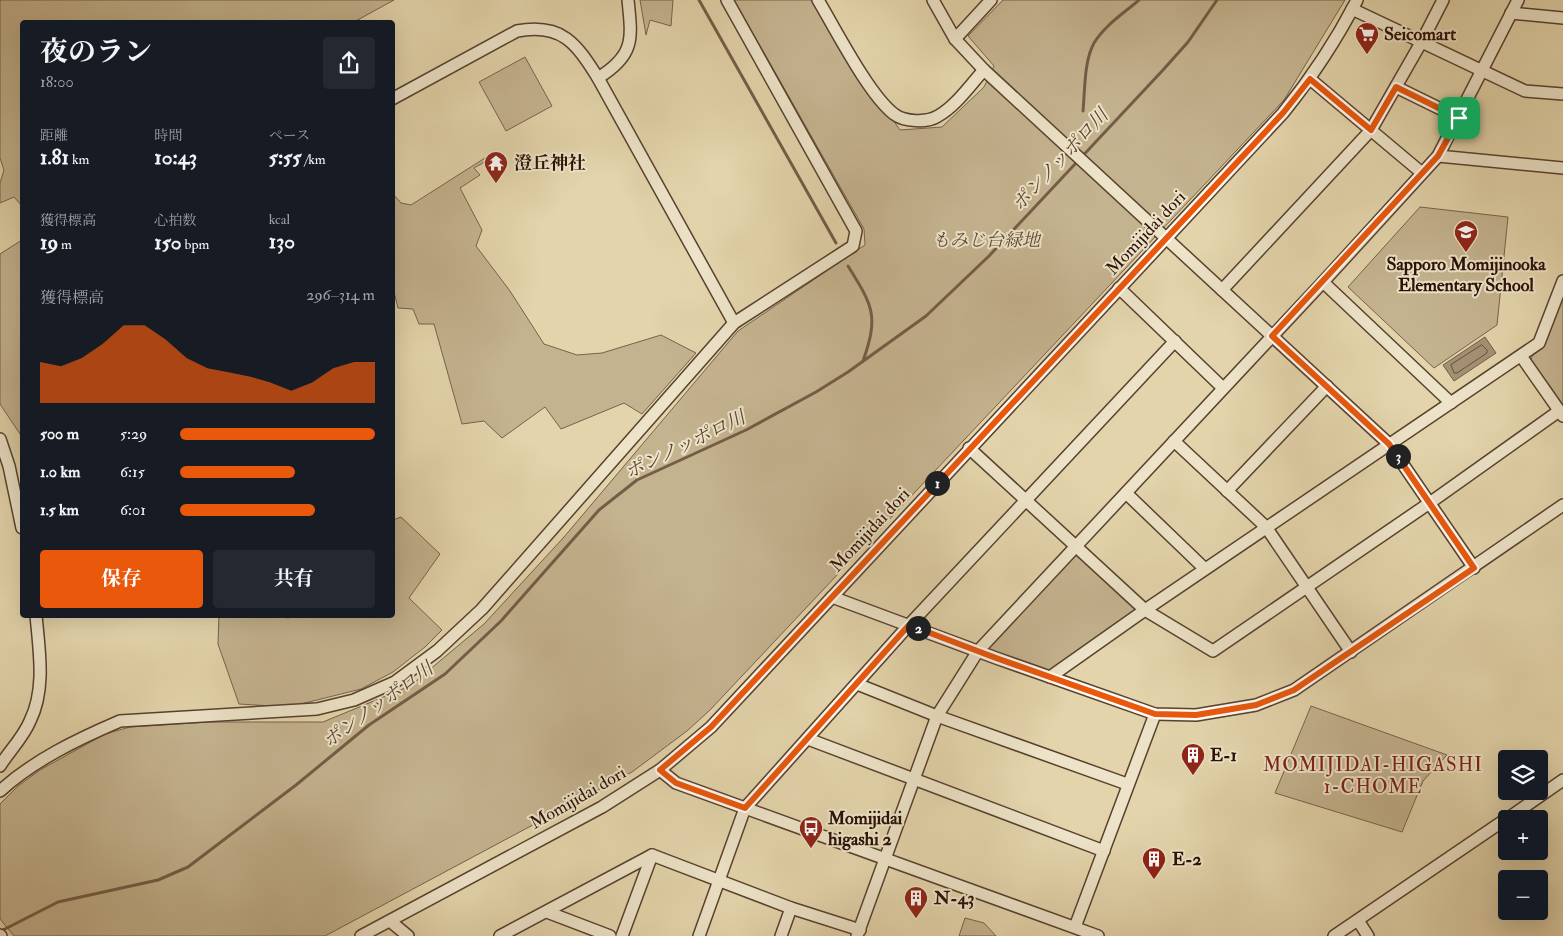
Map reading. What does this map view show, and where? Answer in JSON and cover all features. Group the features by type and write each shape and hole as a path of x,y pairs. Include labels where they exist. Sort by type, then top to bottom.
{"street":[{"path":"598,78 622,60 630,47 631,32 628,0"},
{"path":"0,791 37,762 92,733 120,721 317,709 354,700 395,682 437,651 482,609 734,323 853,246 856,231 726,0"},
{"path":"818,0 880,102 896,116 910,121 936,117 946,110 984,70"},
{"path":"933,0 955,39 984,70 1166,236 1389,444 1431,502 1474,568"},
{"path":"955,39 991,0"},
{"path":"1222,290 1371,130 1443,0"},
{"path":"500,936 652,855 859,933 937,716 978,651 1323,282 1438,156 1518,0"},
{"path":"1354,5 1422,41 1525,91 1563,94"},
{"name":"Momijidai dori","path":"361,936 602,807 660,770 711,727 1166,236 1283,113 1310,79 1333,45 1354,5"},
{"path":"1511,13 1563,18"},
{"path":"395,96 503,37 533,28 552,31 568,38 580,49 598,78 734,323"},
{"path":"1310,79 1422,173"},
{"path":"1396,87 1459,118"},
{"path":"1438,156 1563,168"},
{"path":"1050,677 1266,527 1538,343 1563,281"},
{"path":"1323,282 1451,403"},
{"path":"1119,288 1223,388"},
{"path":"699,936 745,808 909,625 1175,341"},
{"path":"969,448 1145,610 1213,650 1561,414 1521,356"},
{"path":"1227,491 1327,386"},
{"path":"0,439 9,466 20,518"},
{"path":"1174,441 1266,527 1351,652"},
{"path":"1126,493 1205,569"},
{"path":"832,598 1155,714 1196,715 1256,705 1294,690 1474,568 1563,504"},
{"path":"1,763 30,723 37,705 39,654 36,618"},
{"path":"857,684 937,716 1127,784"},
{"path":"1075,927 1127,784 1155,714"},
{"path":"808,739 914,777 1104,851"},
{"path":"660,770 676,783 1098,936"},
{"path":"1520,810 1563,780"},
{"path":"1334,936 1358,922 1498,825"},
{"path":"622,936 652,855"},
{"path":"781,936 792,908"},
{"path":"547,912 610,936"},
{"path":"390,921 408,936"},
{"path":"1358,922 1368,936"}],"green space":[{"path":"0,0 394,0 358,20 20,20 20,204 14,197 0,203 0,183 4,170 0,158"},
{"path":"640,0 673,0 671,26 650,20 646,35"},
{"name":"もみじ台緑地","path":"734,0 811,0 900,130 942,127 984,87 994,66 968,36 1003,0 1345,0 1284,100 710,710 687,731 632,772 325,936 14,936 0,919 0,804 18,786 40,770 105,734 130,727 208,722 323,722 410,686 484,624 564,537 738,331 865,245 864,229"},
{"path":"525,57 552,106 506,131 479,82"},
{"path":"496,151 497,155 474,168 480,175 460,188 482,230 476,246 510,291 544,344 577,355 602,353 661,335 696,353 642,414 624,403 561,429 545,407 502,438 484,421 462,424 434,324 419,324 413,309 398,308 395,296 395,196 401,203 411,205"},
{"path":"1420,207 1508,217 1497,325 1434,368 1348,287"},
{"path":"20,241 20,434 0,404 0,254"},
{"path":"1563,297 1563,407 1531,360 1532,356 1544,347"},
{"path":"401,517 440,554 409,598 442,630 425,647 393,672 361,689 289,707 239,704 218,644 219,618 395,618 395,519"},
{"path":"1076,546 1145,610 1050,677 978,651"},
{"path":"1311,706 1447,755 1423,781 1402,832 1275,793"},
{"path":"965,918 984,923 996,936 959,936"}],"water":[{"path":"1485,337 1496,353 1454,381 1443,365"}],"waterway":[{"path":"699,0 836,243"},
{"path":"1083,111 1088,58 1094,43 1109,25 1139,0"},
{"name":"ポンノッポロ川","path":"1,931 58,902 158,880 188,867 296,785 369,725 445,674 501,621 599,510 637,480 746,430 816,392 848,372 926,316 989,256 1163,70 1188,42 1217,0"},
{"path":"848,266 863,291 871,312 871,333 863,361"}],"place":[{"name":"Seicomart","path":"1367,55"},
{"name":"澄丘神社","path":"496,184"},
{"name":"Sapporo Momijinooka Elementary School","path":"1466,253"},
{"name":"E-1","path":"1193,776"},
{"name":"Momijidai higashi 2","path":"811,849"},
{"name":"E-2","path":"1154,880"},
{"name":"N-43","path":"916,919"}],"district":[{"name":"MOMIJIDAI-HIGASHI 1-CHOME","path":"1373,776"}],"route":[{"path":"1310,79 1371,130 1396,87 1459,118 1438,156 1272,336 1389,444 1431,502 1474,568 1294,690 1256,705 1196,715 1155,714 909,625 745,808 676,783 660,770 711,727 1179,222 1283,113 1310,79"}]}
